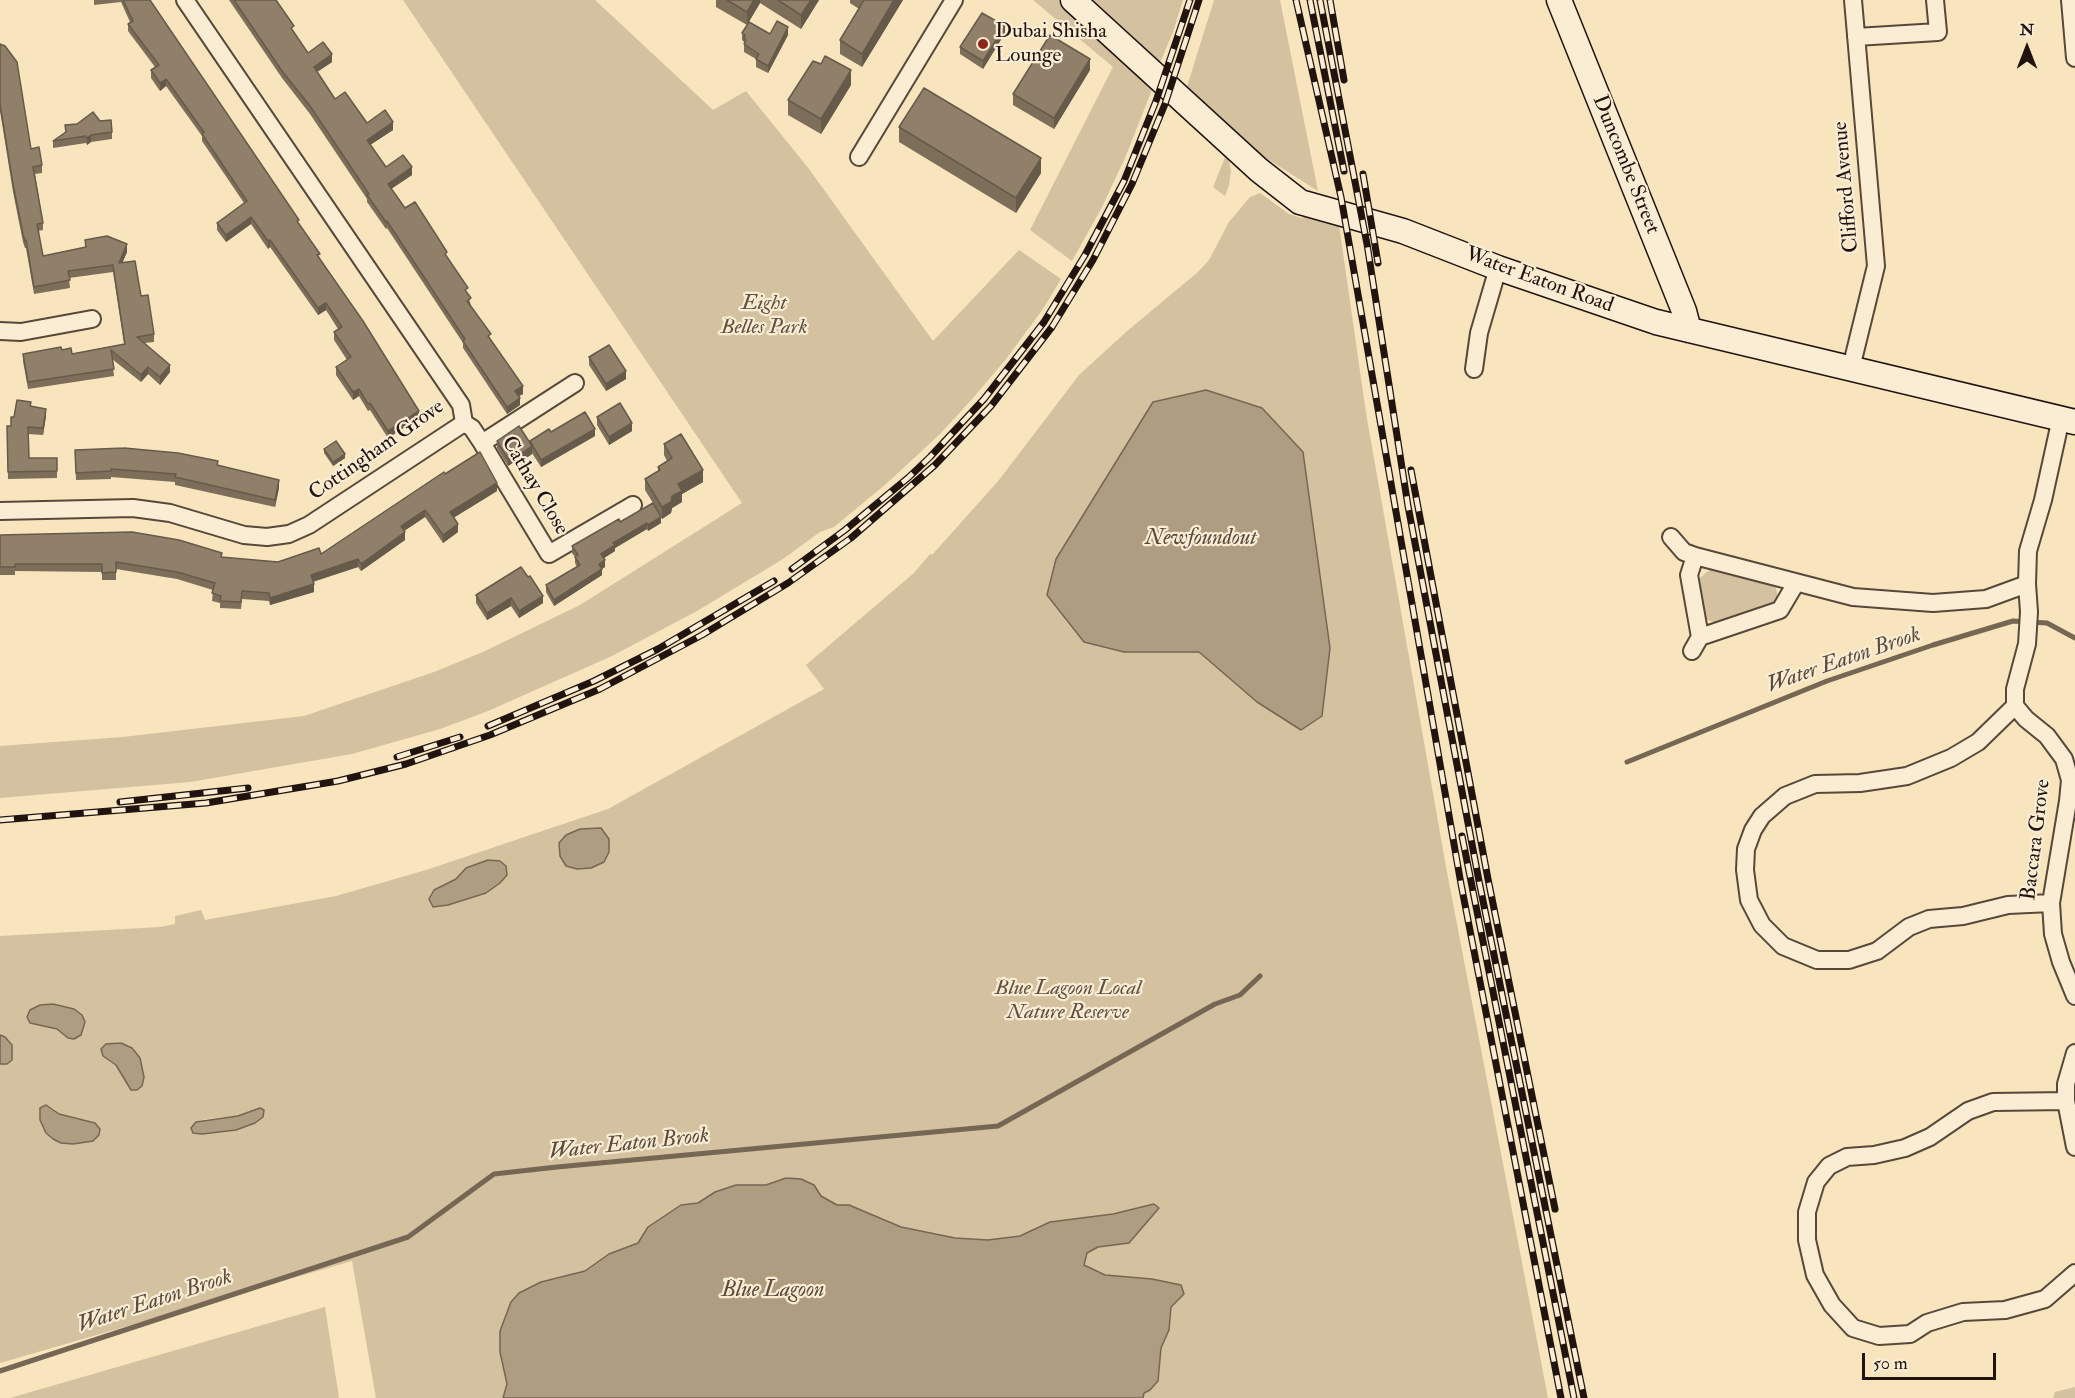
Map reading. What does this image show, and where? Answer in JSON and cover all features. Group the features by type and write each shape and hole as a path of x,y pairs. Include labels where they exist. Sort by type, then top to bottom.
{"street":[{"name":"Cottingham Grove","path":"0,511 133,508 170,513 244,535 267,537 289,534 309,525 464,423 461,405 185,0"},
{"path":"860,157 954,0"},
{"name":"Water Eaton Road","path":"1073,0 1265,175 1300,202 1403,231 1498,268 1626,313 1689,330 2071,420"},
{"name":"Duncombe Street","path":"1559,0 1684,311 1689,330"},
{"name":"Clifford Avenue","path":"1851,368 1876,266 1853,0"},
{"path":"1856,37 1938,32 1935,0"},
{"path":"2070,0 2075,58"},
{"path":"1474,369 1479,333 1498,268"},
{"path":"0,331 21,332 92,319"},
{"path":"482,443 574,383"},
{"path":"2051,903 2008,905 1964,916 1929,919 1910,927 1876,951 1849,960 1817,960 1784,946 1762,925 1749,900 1745,870 1746,849 1753,830 1762,816 1785,796 1815,784 1860,783 1907,776 1951,759 1978,742 2015,706 2015,689 2027,644 2028,551 2071,420"},
{"name":"Cathay Close","path":"464,423 472,428 482,443 549,554 633,505"},
{"path":"1671,537 1684,552 1695,556 1853,597 1933,603 1986,599 2027,584"},
{"path":"1695,556 1689,575 1696,644 1780,610 1796,582"},
{"name":"Baccara Grove","path":"2015,706 2026,719 2047,736 2064,759 2070,780 2051,903 2053,934 2061,962 2075,996"},
{"path":"2075,1053 2066,1084 2066,1101 2075,1147"},
{"path":"2066,1101 1992,1102 1968,1111 1930,1137 1905,1148 1874,1155 1847,1157 1829,1166 1816,1182 1807,1212 1807,1240 1815,1275 1832,1305 1853,1328 1879,1336 1910,1334 1927,1323 1963,1312 2005,1310 2045,1299 2075,1273"}],"green space":[{"name":"Eight Belles Park","path":"403,0 595,0 713,110 746,91 809,169 933,341 1019,250 1061,279 1043,309 1006,359 973,398 941,433 886,484 834,527 820,532 783,559 697,611 612,656 488,711 440,729 352,754 190,782 0,798 0,746 123,737 304,716 434,672 483,652 580,605 742,503"},
{"path":"1033,0 1061,0 1155,82 1125,158 1101,209 1072,261 1030,230 1113,67"},
{"path":"1087,0 1183,0 1159,65"},
{"path":"1214,0 1280,0 1318,191 1255,151 1185,93"},
{"path":"1175,98 1227,148 1231,171 1225,196 1213,187 1226,155 1171,108"},
{"name":"Blue Lagoon Local Nature Reserve","path":"1260,193 1289,214 1301,218 1315,214 1338,218 1366,413 1446,867 1548,1398 376,1398 352,1261 0,1363 0,1064 7,1064 5,1037 0,1035 0,936 160,927 175,924 175,916 201,910 205,920 336,896 426,870 608,809 824,689 806,665 914,573 930,554 932,555 999,480 1079,375 1209,260 1229,222 1250,197","holes":["53,1004 74,1009 82,1015 85,1022 81,1035 74,1039 68,1038 57,1029 47,1026 30,1010 40,1005","110,1060 144,1077 131,1090 116,1065","52,1108 69,1118 85,1120 93,1141 73,1144","250,1111 263,1117 255,1123 236,1130 202,1134 193,1133 191,1128 196,1122 206,1119 238,1116"]},
{"path":"1711,569 1775,584 1779,602 1717,624 1704,618 1697,580"},
{"path":"325,1307 339,1398 10,1398"},
{"path":"2075,1387 2075,1398 2053,1398 2055,1392"}],"water":[{"name":"Newfoundout","path":"1206,390 1262,408 1303,452 1330,648 1322,716 1301,730 1257,702 1199,652 1124,652 1084,642 1047,595 1056,559 1153,402"},
{"path":"601,828 609,839 609,852 604,862 591,868 577,869 566,866 560,856 559,843 566,835 580,829"},
{"path":"488,860 500,861 506,866 507,875 500,883 486,893 448,905 433,907 429,899 434,890 456,879 466,868"},
{"path":"53,1004 74,1009 82,1015 85,1022 81,1035 74,1039 68,1038 57,1029 30,1023 27,1017 30,1010 40,1005"},
{"path":"0,1035 12,1045 12,1060 7,1064 0,1064"},
{"path":"121,1043 132,1048 140,1058 144,1077 142,1086 137,1090 131,1090 116,1065 103,1056 101,1049 106,1044"},
{"path":"46,1105 59,1114 95,1123 100,1129 99,1135 93,1141 73,1144 61,1143 53,1139 46,1133 40,1120 40,1108"},
{"path":"260,1108 264,1110 263,1117 255,1123 236,1130 202,1134 193,1133 191,1128 196,1122 238,1116"},
{"name":"Blue Lagoon","path":"786,1178 801,1179 814,1185 821,1196 837,1205 849,1205 901,1227 955,1238 988,1240 1020,1236 1050,1222 1113,1214 1154,1204 1159,1208 1129,1243 1098,1247 1087,1253 1084,1265 1105,1275 1152,1279 1181,1285 1184,1294 1171,1307 1169,1330 1161,1348 1158,1381 1144,1393 1143,1398 503,1398 507,1384 500,1352 500,1331 511,1302 519,1293 541,1282 585,1271 609,1254 638,1243 648,1227 681,1205 698,1203 715,1192 736,1185 766,1185"}],"building":[{"path":"123,0 150,0 299,220 297,221 320,254 317,255 363,321 419,411 388,431 359,389 353,392 336,367 351,357 334,332 342,327 326,303 318,308 251,217 226,235 217,223 247,201 202,134 204,132 166,79 160,83 151,70 159,65 128,24 133,21"},
{"path":"234,0 276,0 294,26 291,28 308,53 323,42 332,54 314,67 335,99 345,92 367,123 385,110 393,122 367,140 386,167 403,155 412,167 388,184 405,208 415,202 447,252 445,254 468,288 465,290 471,298 467,301 491,334 488,336 523,386 515,391 520,398 507,407 463,341 465,339 387,221 367,195 369,194 310,106 282,71"},
{"path":"727,0 754,0 747,12"},
{"path":"778,0 811,0 801,15"},
{"path":"864,0 894,0 862,54 840,40"},
{"name":"Dubai Shisha Lounge","path":"982,13 1005,26 983,61 960,47"},
{"path":"777,21 788,27 768,66 756,59 759,54 744,44 746,40 742,33 749,22 770,34"},
{"path":"1050,35 1090,59 1054,118 1013,94"},
{"path":"0,44 5,46 17,62 31,149 39,147 42,165 33,167 43,223 37,224 43,256 86,247 85,240 107,236 127,244 119,263 135,261 141,296 148,295 154,334 137,337 170,365 160,377 148,367 141,375 111,350 114,369 28,382 23,354 61,347 62,350 71,348 72,354 125,344 113,265 68,271 70,280 34,287 13,184 0,104"},
{"path":"825,56 851,70 821,119 788,100 813,61 821,64"},
{"path":"924,88 1041,158 1016,198 899,127"},
{"path":"93,112 100,121 111,120 112,132 91,135 87,138 86,136 53,141 66,132 65,125 77,124"},
{"path":"609,345 626,371 606,384 589,357"},
{"path":"17,400 31,402 30,406 46,409 43,428 28,427 29,458 57,458 57,471 8,472 7,426 11,426 11,417 14,417"},
{"path":"620,403 632,423 609,437 597,417"},
{"path":"585,412 595,429 541,460 530,441 549,429 551,432"},
{"path":"519,426 532,446 508,459 497,441"},
{"path":"681,434 703,470 678,484 682,491 672,496 671,502 662,507 645,479 660,470 658,467 672,458 664,444"},
{"path":"336,441 345,454 333,462 324,449"},
{"path":"124,448 178,453 218,461 217,465 279,480 275,500 175,477 176,474 111,469 111,471 76,473 75,450"},
{"path":"480,452 497,483 450,512 458,524 443,535 425,510 401,526 405,532 361,564 358,559 311,575 314,584 270,598 269,593 242,591 241,602 220,601 221,596 212,593 215,583 177,572 116,562 116,572 102,573 102,564 15,564 15,567 0,567 0,535 132,532 179,540 222,553 221,557 278,562 319,548 321,554 444,472 445,474"},
{"path":"653,503 661,517 613,543 615,545 601,554 605,560 599,564 602,569 554,600 546,585 580,565 575,557 578,555 572,546 619,519 620,522"},
{"path":"521,567 543,596 519,611 511,598 487,613 476,595"}],"waterway":[{"name":"Water Eaton Brook","path":"1627,762 1827,681 2013,621 2047,623 2075,638"},
{"name":"Water Eaton Brook","path":"0,1371 408,1237 494,1174 998,1126 1215,1004 1240,995 1260,976"}],"railway":[{"path":"792,569 845,530 930,457 984,399 1044,322 1085,255 1124,181 1156,101 1190,0"},
{"path":"0,820 206,803 338,781 406,764 490,735 600,689 702,635 788,583 851,538 935,465 991,406 1052,327 1093,260 1132,184 1165,104 1199,0"},
{"path":"1296,0 1341,197 1461,884 1561,1398"},
{"path":"1310,0 1344,171"},
{"path":"1320,0 1367,244 1408,506 1479,881 1584,1398"},
{"path":"1330,0 1344,80"},
{"path":"1363,174 1378,263"},
{"path":"1411,470 1488,879 1555,1209"},
{"path":"488,726 594,681 658,649 774,581"},
{"path":"397,757 460,737"},
{"path":"120,802 248,788"},
{"path":"1462,836 1574,1398"}],"place":[{"name":"Dubai Shisha Lounge","path":"983,44"}]}
